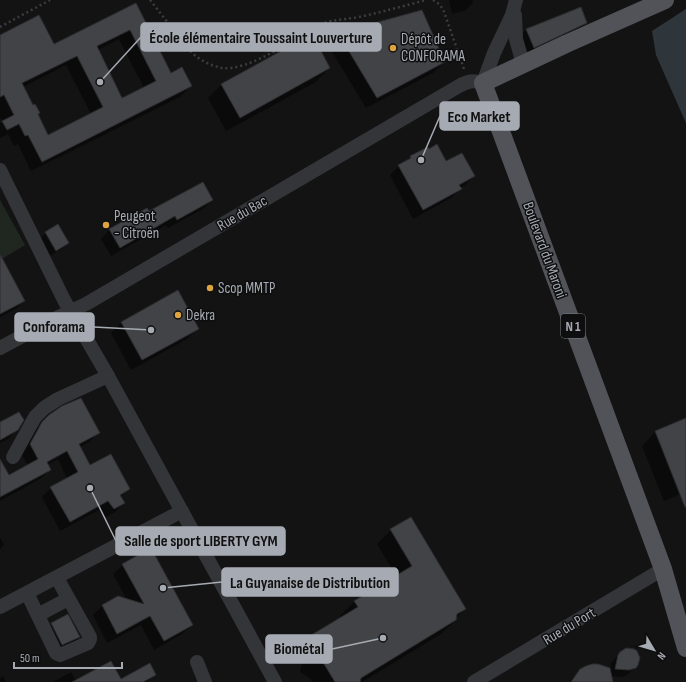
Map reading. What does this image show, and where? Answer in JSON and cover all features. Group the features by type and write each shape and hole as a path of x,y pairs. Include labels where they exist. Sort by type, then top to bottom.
{"main road":[{"path":"476,82 523,64 665,0"},
{"name":"Boulevard du Maroni","path":"476,82 663,569"},
{"name":"N 1","path":"663,569 686,648"}],"street":[{"path":"476,82 494,53 509,22 515,4"},
{"path":"515,4 516,38 523,64"},
{"name":"Rue du Bac","path":"0,348 107,292 443,95 476,82"},
{"path":"0,170 64,300 108,376 275,682"},
{"path":"13,457 35,417 44,408 58,399 108,376"},
{"path":"0,607 182,511"},
{"name":"Rue du Port","path":"474,682 663,569"},
{"path":"27,593 57,654 60,656 88,643 90,637 57,578"},
{"path":"38,615 68,599"},
{"path":"197,662 205,682"}],"path":[{"path":"0,27 50,0"},
{"path":"150,0 192,53 199,59 222,68 233,68 244,65 271,54 316,26 328,21 358,17 426,0"},
{"path":"433,0 440,4 443,9 476,82"}],"shaded area":[{"path":"686,9 686,123 656,55 652,31"},
{"path":"0,200 25,245 0,260"}],"building":[{"path":"136,3 171,73 182,67 192,86 42,162 28,135 25,136 19,124 7,130 2,121 14,115 4,95 0,97 0,35 39,15 54,44","holes":["130,30 156,81 122,98 97,46","77,56 103,107 48,135 38,114 40,113 35,104 33,105 22,83"]},
{"path":"581,7 587,23 534,48 526,29"},
{"name":"Dépôt de CONFORAMA","path":"422,10 445,62 377,98 338,33"},
{"path":"312,34 330,68 240,118 221,84"},
{"path":"437,144 446,161 462,153 475,176 459,185 462,189 423,210 398,165 411,158 410,156 428,147 429,149"},
{"path":"203,182 213,200 177,220 175,216 120,248 109,229 147,208 149,211"},
{"path":"58,224 69,243 56,251 45,232"},
{"path":"0,254 25,301 0,314"},
{"path":"178,290 199,329 142,360 121,322"},
{"path":"81,398 100,433 79,444 90,465 111,454 130,489 120,495 125,503 114,509 108,501 70,522 50,487 78,472 67,451 47,462 51,470 0,497 0,459 9,475 38,459 30,444 42,422 62,406"},
{"path":"19,412 24,420 18,430 0,440 0,422"},
{"path":"686,418 686,507 685,507 655,431"},
{"path":"411,517 466,609 457,614 456,620 361,678 360,682 335,682 324,664 314,658 315,650 308,637 358,607 354,601 412,566 390,529"},
{"path":"151,548 193,625 164,641 150,616 117,634 102,605 118,596 144,604 122,564"},
{"path":"68,614 80,637 62,645 51,623"},
{"path":"626,648 637,651 640,658 638,665 636,668 629,670 615,669 618,655"},
{"path":"111,661 121,679 150,663 156,675 143,682 72,682"},
{"path":"592,664 598,664 610,668 613,682 571,682 580,669"}],"place":[{"name":"Dépôt de CONFORAMA","path":"393,48"},
{"name":"École élémentaire Toussaint Louverture","path":"100,82"},
{"name":"Eco Market","path":"421,160"},
{"name":"Peugeot - Citroën","path":"106,225"},
{"name":"Scop MMTP","path":"210,288"},
{"name":"Dekra","path":"178,315"},
{"name":"Conforama","path":"151,330"},
{"name":"Salle de sport LIBERTY GYM","path":"90,488"},
{"name":"La Guyanaise de Distribution","path":"163,588"},
{"name":"Biométal","path":"383,638"}]}
